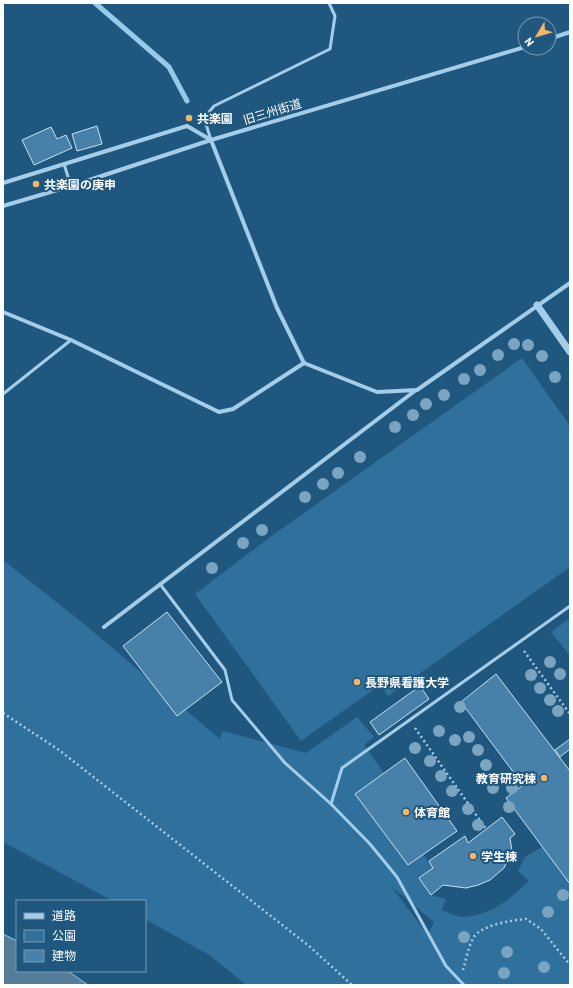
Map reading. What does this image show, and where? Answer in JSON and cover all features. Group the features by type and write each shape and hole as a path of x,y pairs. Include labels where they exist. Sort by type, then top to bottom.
{"street":[{"path":"557,36 570,32"},
{"name":"旧三州街道","path":"3,206 71,186 212,140 517,49"},
{"path":"3,183 187,126 212,140 277,308 304,363 377,392 417,390"},
{"path":"104,627 417,390 570,283"},
{"path":"537,305 570,352"},
{"path":"3,312 71,340 219,412 233,409 304,363"}],"lane":[{"path":"212,140 205,121 209,112 214,106 330,48 335,16 329,3"},
{"path":"64,164 71,186"},
{"path":"3,394 71,340"},
{"path":"160,584 225,670 232,700 285,763 331,804 370,844 397,877 443,960 464,985"},
{"path":"331,804 342,768 570,606"}],"path":[{"path":"518,643 570,714"},
{"path":"3,713 66,755 309,946 352,985"},
{"path":"409,719 486,829"},
{"path":"459,980 474,937 478,932 508,921 526,919 536,926 553,943 570,965"}],"green space":[{"path":"522,358 570,426 570,567 388,696 380,685 301,741 195,594 273,535"},
{"path":"3,560 83,623 220,739 223,731 306,753 357,717 374,737 364,745 384,773 355,794 423,854 433,868 419,878 431,895 446,899 441,910 461,917 481,914 498,906 529,881 518,871 525,857 542,847 570,884 570,985 246,985 211,956 146,920 146,900 111,900 3,842","holes":["391,886 434,922 428,935"]},
{"path":"570,618 570,656 551,632"}],"shaded area":[{"path":"3,934 16,940 16,972 69,972 88,985 3,985"}],"building":[{"path":"97,126 102,144 77,151 72,134"},
{"path":"51,127 57,139 66,135 72,148 34,165 22,140"},
{"path":"167,612 222,682 177,716 123,646"},
{"name":"教育研究棟","path":"496,674 570,771 570,884 506,798 523,785 461,702"},
{"path":"420,686 429,699 379,735 370,722"},
{"path":"570,739 570,749 560,757 555,750"},
{"name":"体育館","path":"405,758 457,831 408,865 355,794"},
{"name":"学生棟","path":"502,817 515,834 510,838 512,851 504,868 490,880 478,885 466,888 443,885 431,895 419,878 433,868 429,861 465,836 468,843"}],"waterway":[{"path":"95,3 169,67 187,101"}],"place":[{"name":"共楽園","path":"189,118"},
{"name":"共楽園の庚申","path":"36,184"},
{"name":"長野県看護大学","path":"357,682"},
{"name":"教育研究棟","path":"544,778"},
{"name":"体育館","path":"406,812"},
{"name":"学生棟","path":"473,856"}]}
